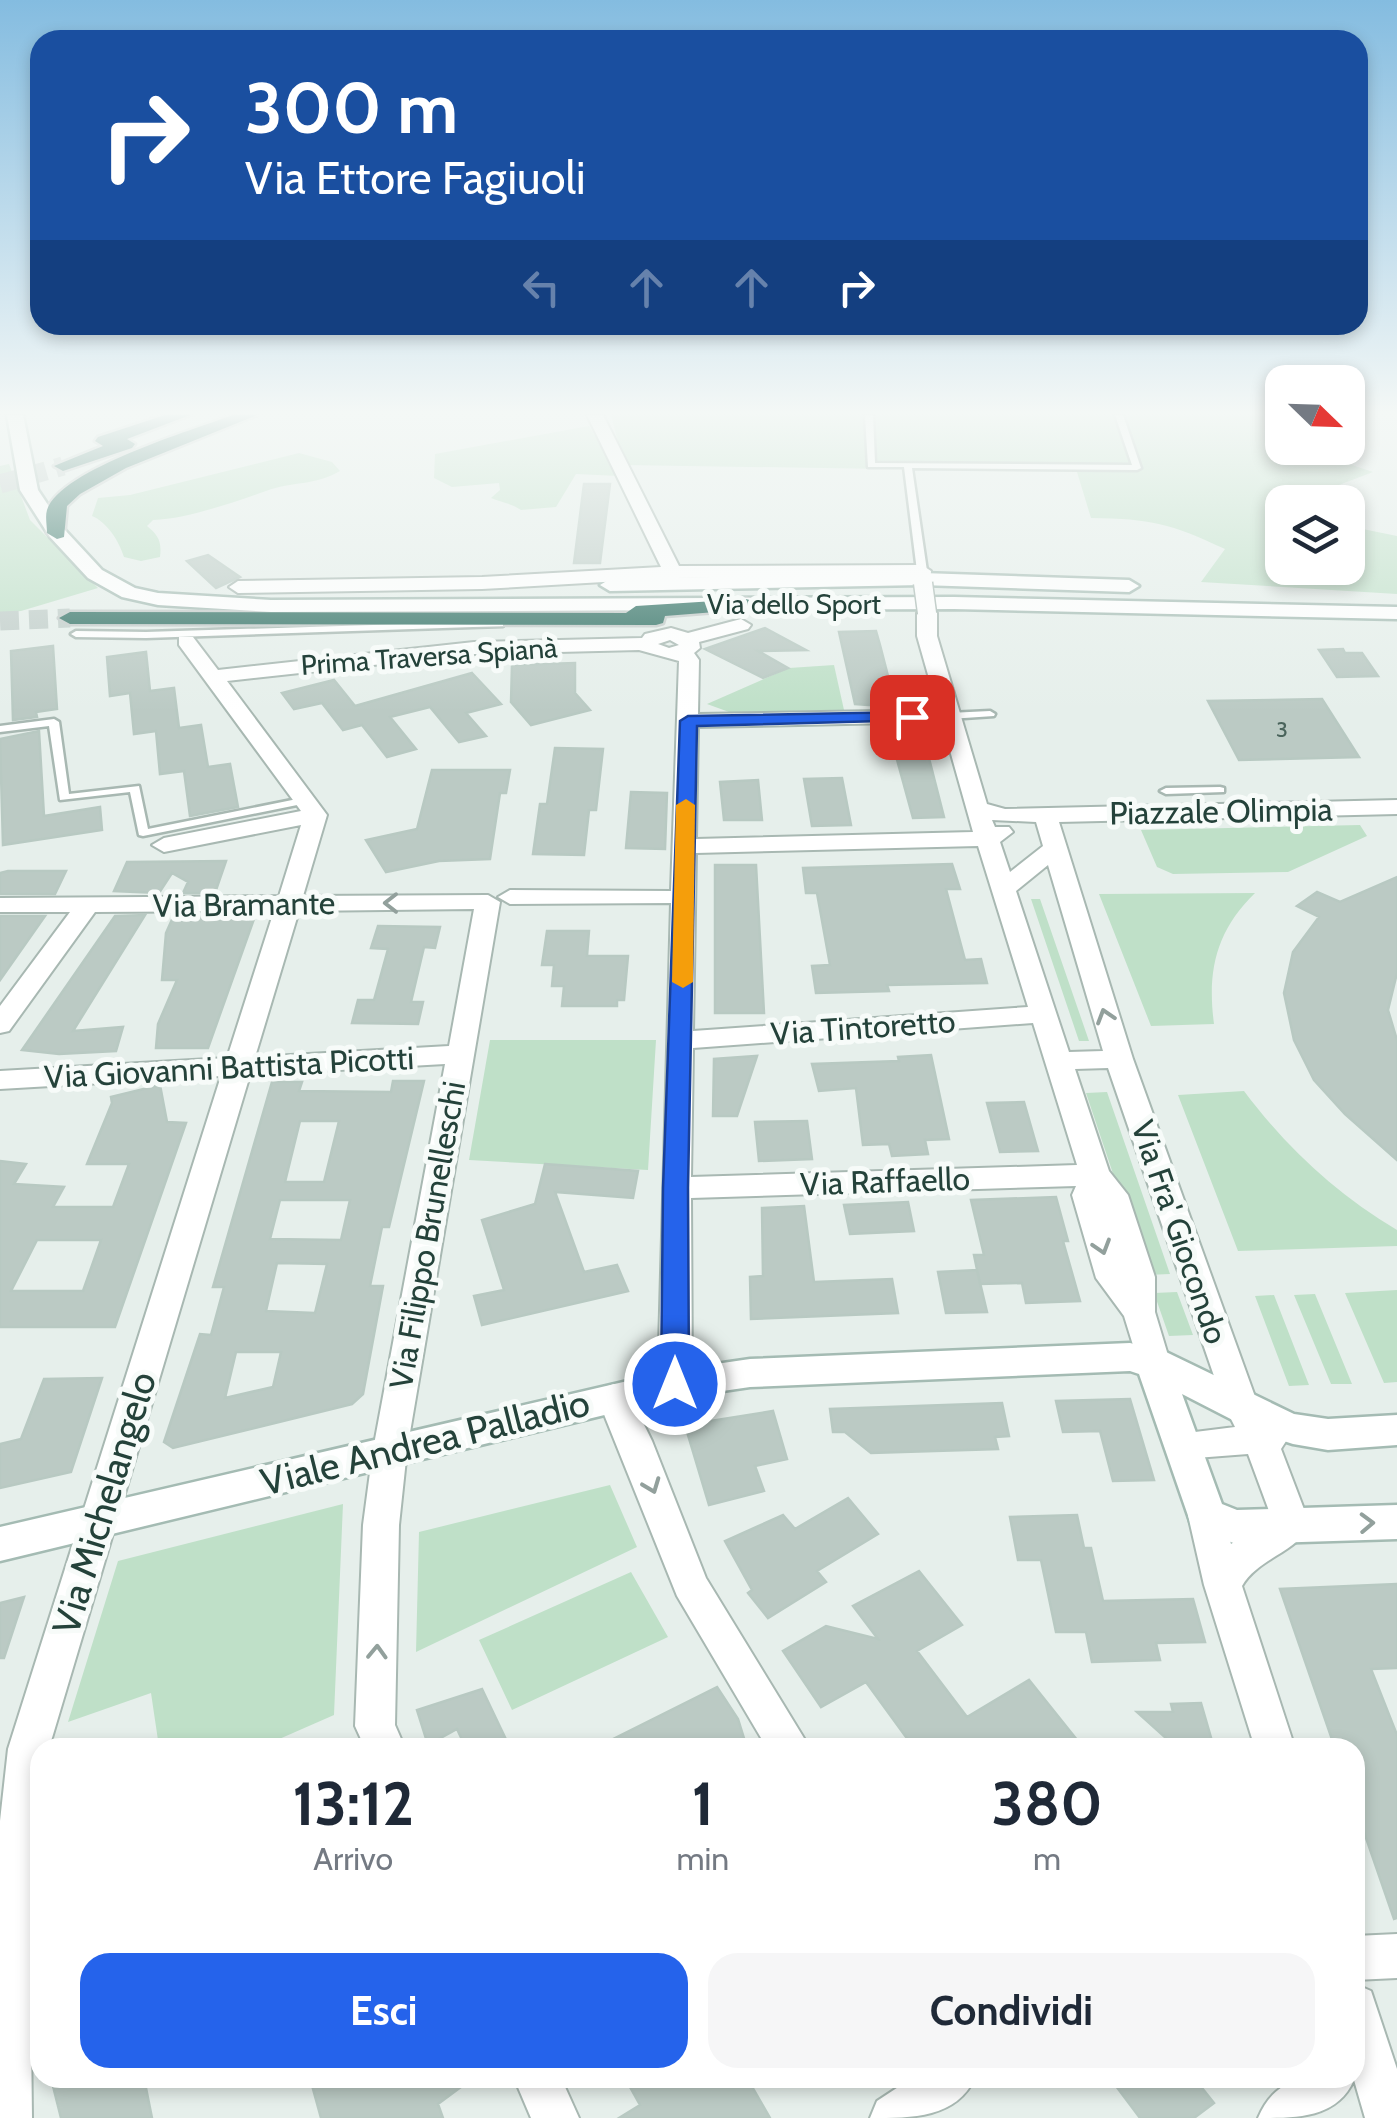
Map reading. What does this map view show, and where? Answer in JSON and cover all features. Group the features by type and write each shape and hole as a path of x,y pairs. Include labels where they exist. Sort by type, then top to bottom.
{"highway":[{"path":"55,514 57,533"},
{"path":"73,626 687,610 743,615"},
{"path":"403,618 656,619"}],"street":[{"name":"Via dello Sport","path":"45,514 57,533 111,585 158,599 192,602 743,615 954,603 1397,615"},
{"path":"645,514 674,572"},
{"path":"238,587 482,582 674,572 1257,590 1397,601"},
{"path":"392,598 680,582 922,578"},
{"name":"Via Fra' Giocondo","path":"922,578 927,636 949,716 1094,1174 1087,1195 1112,1278 1140,1312 1153,1362"},
{"name":"Via dello Sport","path":"192,602 952,592 1397,601"},
{"path":"656,619 926,614 1272,623 1397,615"},
{"path":"675,1384 689,660 685,646 743,615"},
{"name":"Prima Traversa Spianà","path":"212,677 474,648 646,644 664,635 685,646"},
{"path":"186,641 311,808 290,903"},
{"path":"688,721 949,716"},
{"name":"Piazzale Olimpia","path":"1050,834 1222,794 1397,807"},
{"path":"164,845 311,808"},
{"path":"977,808 1050,834"},
{"path":"684,846 988,839 1015,829 1050,834"},
{"path":"1005,888 1050,834"},
{"name":"Via Fra' Giocondo","path":"1050,834 1119,1058 1240,1406"},
{"path":"499,900 666,898"},
{"name":"Via Bramante","path":"0,905 499,900"},
{"name":"Via Filippo Brunelleschi","path":"380,1738 375,1726 381,1525 390,1450 459,1054 499,900"},
{"name":"Via Michelangelo","path":"8,2118 4,1950 14,1754 98,1521 290,903"},
{"path":"0,1026 86,906"},
{"name":"Via Tintoretto","path":"682,1040 1045,1014"},
{"name":"Via Giovanni Battista Picotti","path":"0,1080 459,1054"},
{"path":"1060,1061 1119,1058"},
{"name":"Via Raffaello","path":"676,1188 1094,1174"},
{"name":"Viale Andrea Palladio","path":"0,1544 614,1397 750,1372 1102,1356 1153,1362"},
{"path":"1153,1362 1280,1424 1318,1434"},
{"path":"1153,1362 1206,1515 1223,1585 1273,1738"},
{"path":"614,1397 690,1585 784,1738"},
{"path":"1240,1406 1292,1526"},
{"path":"1182,1445 1397,1430"},
{"path":"1206,1515 1236,1527 1397,1522"},
{"path":"1223,1585 1238,1559 1292,1526"},
{"path":"1365,1958 1397,1956"},
{"path":"1365,2072 1390,2118"},
{"path":"541,2088 555,2118"},
{"path":"894,2118 938,2088"},
{"path":"1282,2118 1312,2088"}],"lane":[{"name":"Via Fra' Giocondo","path":"914,514 922,578"},
{"path":"73,626 146,635 656,619"},
{"path":"949,716 990,714"},
{"path":"0,729 54,722 64,798 136,788 143,834 311,808"},
{"path":"1166,791 1222,794"}],"green space":[{"path":"0,514 28,514 98,588 21,611 0,613"},
{"path":"191,514 153,520 147,526 158,539 160,557 141,561 124,557 112,533 92,516"},
{"path":"1090,514 1265,514 1265,585 1365,585 1365,529 1397,536 1397,594 1201,582 1225,549 1160,524 1091,518"},
{"path":"834,665 844,710 729,712 707,704 789,668"},
{"path":"1360,825 1367,836 1288,872 1173,874 1157,867 1141,830"},
{"path":"1255,893 1231,922 1217,953 1212,987 1214,1024 1151,1026 1099,894"},
{"path":"1031,899 1040,899 1089,1041 1079,1041"},
{"path":"490,1040 656,1040 648,1170 469,1160"},
{"path":"1244,1091 1313,1168 1397,1230 1397,1246 1238,1251 1178,1095"},
{"path":"1107,1092 1170,1274 1147,1275 1086,1093"},
{"path":"1397,1290 1397,1382 1384,1383 1345,1293"},
{"path":"1177,1292 1193,1335 1169,1336 1154,1293"},
{"path":"1315,1294 1352,1384 1331,1384 1294,1295"},
{"path":"1274,1295 1309,1385 1289,1386 1255,1296"},
{"path":"610,1485 637,1547 416,1652 419,1532"},
{"path":"343,1504 334,1715 282,1738 158,1738 151,1693 68,1722 118,1561"},
{"path":"631,1572 668,1637 512,1710 479,1640"}],"building":[{"path":"580,514 606,514 600,563 574,563"},
{"path":"208,555 240,577 216,588 187,561"},
{"path":"765,628 806,650 758,651 788,668 763,678 705,649"},
{"path":"876,631 896,707 855,704 839,632"},
{"path":"53,646 57,709 13,720 11,651"},
{"path":"1343,649 1345,653 1362,653 1378,676 1337,677 1319,650"},
{"path":"146,652 150,691 174,688 179,728 201,725 208,767 230,764 238,807 190,816 184,771 160,774 156,731 134,734 130,693 110,696 107,657"},
{"path":"575,663 575,693 590,710 531,725 511,702 512,665"},
{"path":"472,673 501,704 466,713 486,736 459,742 430,707 390,717 416,749 387,757 362,725 343,730 322,703 294,709 282,693 334,680 355,706"},
{"path":"1322,699 1359,757 1239,760 1208,701"},
{"path":"881,727 922,731 944,817 913,818 893,745 886,746"},
{"path":"39,731 44,816 100,807 102,830 3,845 0,739"},
{"path":"555,748 603,749 596,810 589,810 584,855 533,854 540,804 547,804"},
{"path":"432,770 510,770 506,793 500,793 490,859 439,861 386,872 366,840 417,829"},
{"path":"842,778 851,825 812,826 804,779"},
{"path":"758,780 762,820 724,820 720,782"},
{"path":"631,792 667,793 665,849 626,848"},
{"path":"226,861 215,893 183,893 188,882 172,873 159,893 114,891 127,862"},
{"path":"952,864 960,889 946,889 965,960 981,959 987,983 887,985 889,991 816,993 812,966 830,965 817,893 806,893 803,868"},
{"path":"715,865 756,865 764,1013 715,1013"},
{"path":"66,871 55,894 0,894 0,873"},
{"path":"1397,877 1397,973 1388,1010 1397,1040 1397,1160 1314,1080 1294,1040 1284,993 1293,952 1319,917 1297,906 1317,892 1340,902"},
{"path":"145,915 73,1031 123,1027 116,1051 59,1054 22,1050 115,916"},
{"path":"174,915 255,916 208,1048 156,1048 158,1024 177,980 162,980 166,933"},
{"path":"0,916 45,916 0,980"},
{"path":"378,926 440,927 435,948 424,947 411,1002 423,1002 418,1024 352,1023 358,1000 374,1000 388,949 371,948"},
{"path":"547,931 589,931 587,956 628,956 624,1000 617,1000 617,1006 562,1006 564,986 552,986 554,965 542,965"},
{"path":"931,1055 949,1139 925,1140 928,1154 892,1156 889,1144 863,1145 856,1088 819,1091 812,1064 899,1061 898,1057"},
{"path":"757,1056 737,1116 713,1116 714,1059"},
{"path":"393,1081 424,1081 389,1227 382,1227 370,1286 383,1286 363,1394 352,1404 173,1448 164,1442 200,1334 211,1335 224,1287 213,1287 272,1082 302,1082 299,1091 391,1092","holes":["300,1121 339,1121 324,1182 285,1182","280,1200 350,1200 341,1240 270,1239","277,1263 327,1264 315,1313 266,1311","236,1352 281,1352 273,1387 225,1398"]},
{"path":"160,1085 167,1122 186,1123 115,1327 0,1327 0,1161 26,1164 14,1184 64,1187 53,1207 113,1207 129,1164 87,1164 111,1097","holes":["37,1240 101,1240 83,1291 11,1291"]},
{"path":"1024,1102 1038,1151 1000,1152 987,1103"},
{"path":"807,1121 812,1159 759,1161 755,1122"},
{"path":"545,1164 638,1171 633,1198 555,1192 584,1272 617,1265 628,1291 482,1325 474,1296 504,1290 482,1220 535,1204"},
{"path":"1056,1197 1068,1241 1063,1241 1080,1301 1026,1303 1022,1283 980,1284 974,1255 984,1255 971,1200"},
{"path":"908,1202 914,1231 850,1234 844,1205"},
{"path":"804,1206 814,1282 892,1279 898,1313 751,1319 750,1277 763,1276 762,1208"},
{"path":"977,1270 987,1312 946,1313 938,1272"},
{"path":"102,1378 71,1472 0,1488 0,1444 21,1439 44,1379"},
{"path":"1130,1399 1154,1480 1113,1481 1100,1431 1063,1432 1056,1401"},
{"path":"1002,1403 1009,1436 995,1437 998,1449 871,1453 845,1432 833,1432 830,1409"},
{"path":"773,1411 787,1459 755,1466 764,1491 709,1505 685,1425"},
{"path":"848,1498 878,1534 817,1571 826,1582 768,1618 748,1593 752,1590 725,1541 783,1515 795,1529"},
{"path":"1077,1515 1084,1548 1091,1548 1103,1601 1193,1599 1205,1642 1156,1643 1160,1660 1092,1662 1086,1632 1056,1632 1041,1560 1018,1560 1010,1517"},
{"path":"919,1571 962,1625 917,1651 967,1717 1029,1680 1075,1738 907,1738 866,1682 821,1707 783,1651 826,1626 878,1639 853,1606"},
{"path":"1397,1584 1397,1668 1371,1669 1397,1735 1397,1918 1394,1919 1365,1835 1365,1738 1332,1738 1280,1589"},
{"path":"24,1597 4,1658 0,1658 0,1603"},
{"path":"717,1687 738,1719 744,1738 615,1738"},
{"path":"482,1689 505,1738 461,1738 457,1729 441,1738 426,1738 417,1710"},
{"path":"1201,1703 1211,1738 1166,1738 1137,1712 1173,1712 1171,1704"},
{"path":"54,2088 146,2088 152,2118 61,2118"},
{"path":"313,2088 460,2088 438,2104 443,2118 321,2118"},
{"path":"631,2088 753,2088 770,2118 619,2118 640,2105"},
{"path":"1118,2088 1202,2088 1214,2103 1194,2118 1140,2118"}],"tunnel":[{"path":"0,621 70,618"}],"slow traffic":[{"path":"683,982 686,805"}],"route":[{"path":"675,1384 688,721 912,717"}]}
